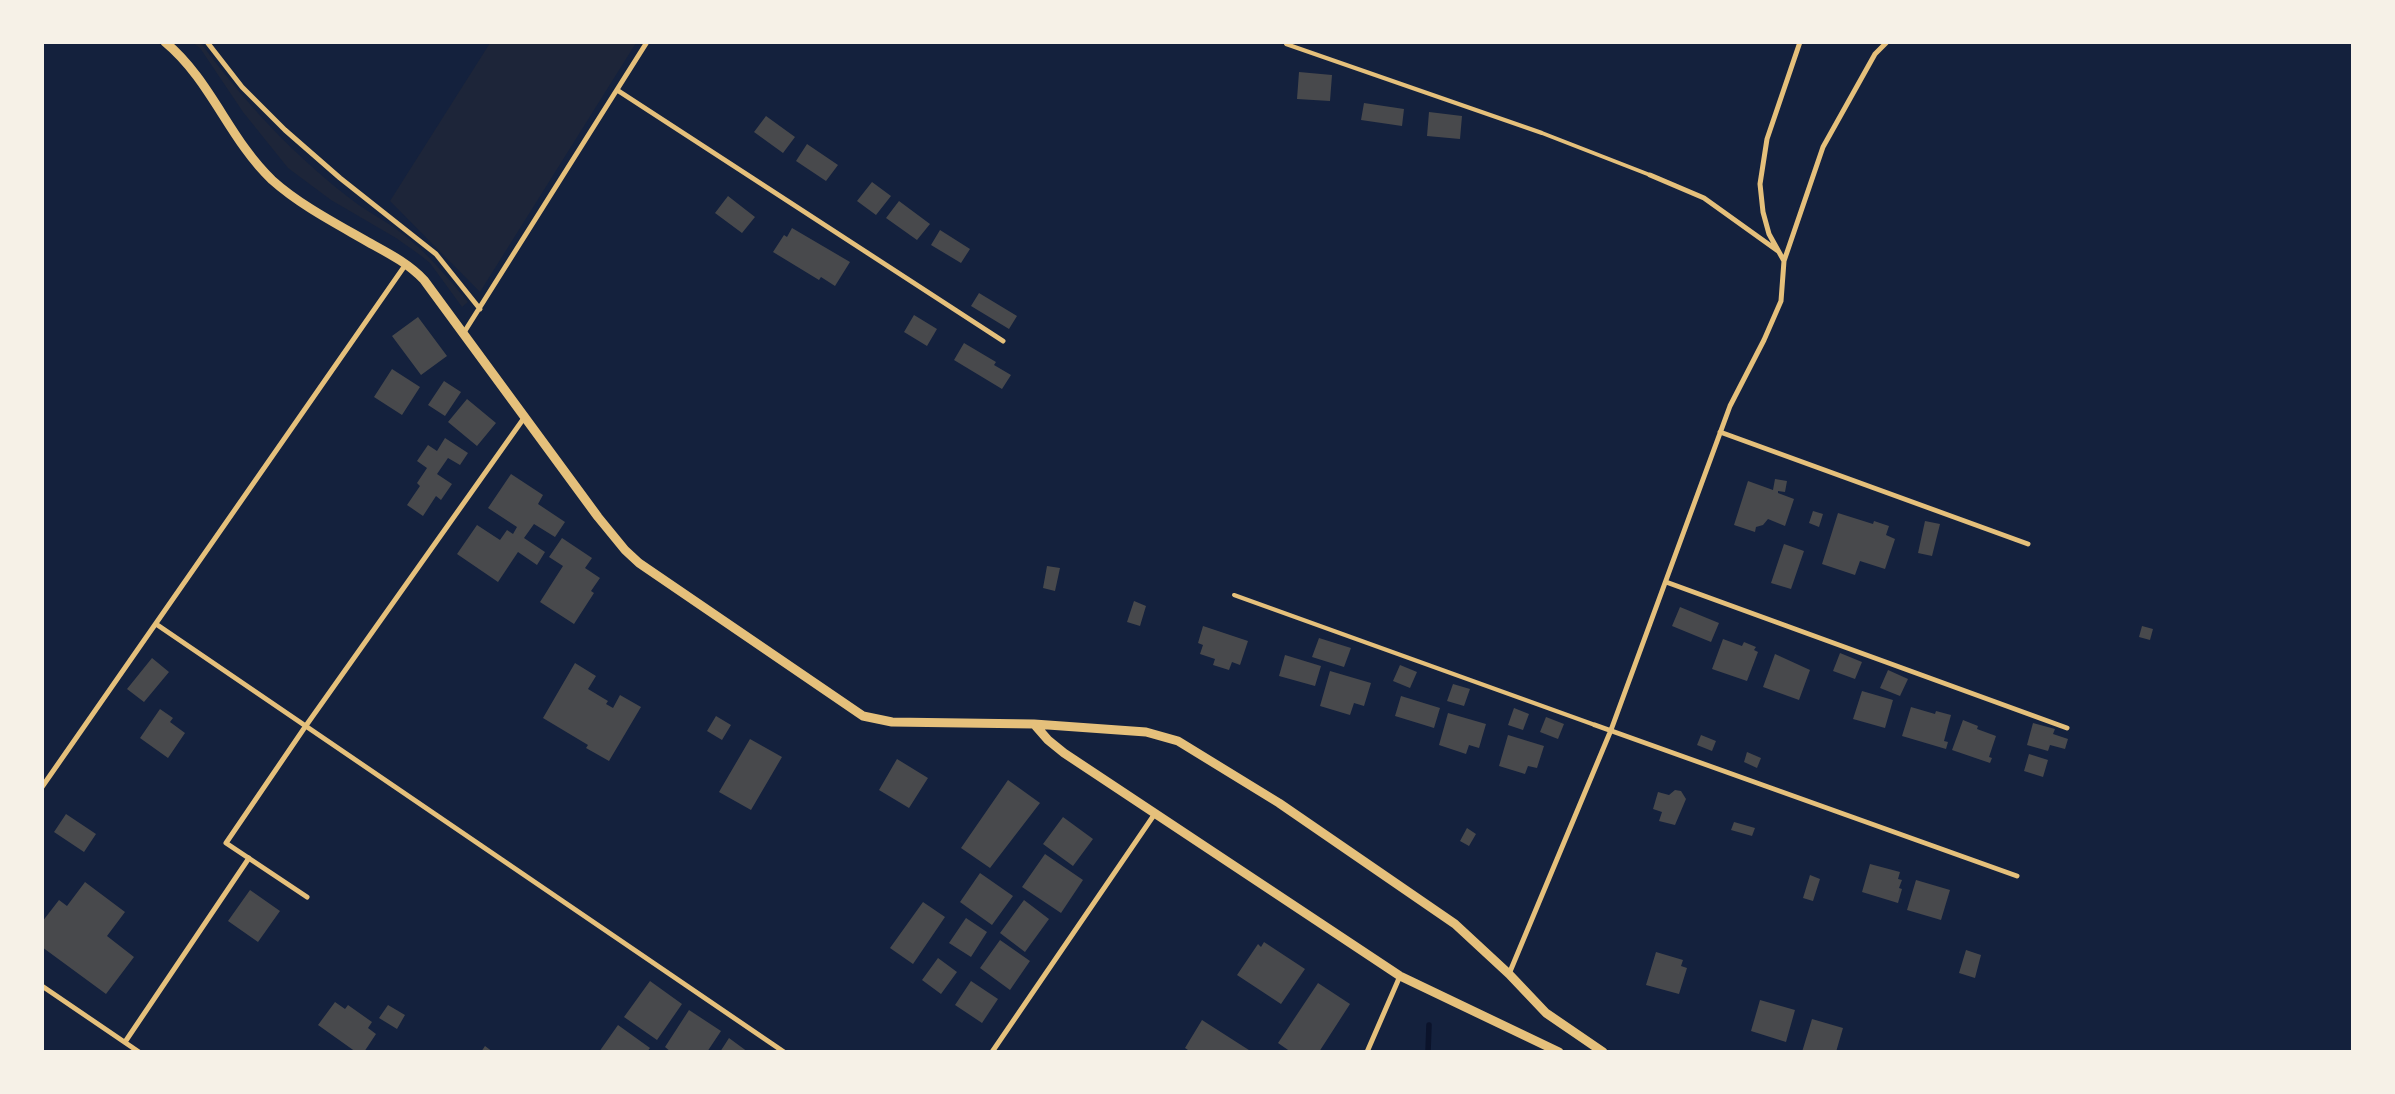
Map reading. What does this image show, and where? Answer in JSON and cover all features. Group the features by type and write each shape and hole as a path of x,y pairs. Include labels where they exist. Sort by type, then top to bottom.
{"street":[{"path":"165,42 189,64 205,86 221,116 271,179 312,209 406,264 433,290 524,418 598,517 624,550 639,563 863,716 892,722 1034,724 1146,732 1178,741 1279,803 1328,838 1430,905 1462,929 1546,1013 1603,1052"},
{"path":"207,42 242,87 285,130 340,178 436,254 480,308"},
{"path":"463,334 647,42"},
{"path":"1784,261 1769,234 1763,212 1760,172 1770,131 1800,42"},
{"path":"1509,974 1611,730 1734,396 1764,340 1780,301 1784,261 1823,147 1875,54 1887,42"},
{"path":"617,90 1003,341"},
{"path":"1650,175 1704,198 1780,253"},
{"path":"42,787 406,264"},
{"path":"308,897 226,843 304,727 524,418"},
{"path":"1720,432 2028,544"},
{"path":"1666,582 2067,728"},
{"path":"156,624 304,727 636,949 784,1052"},
{"path":"1034,724 1048,740 1064,753 1400,976 1559,1052"},
{"path":"1596,725 2017,876"},
{"path":"992,1052 1154,814"},
{"path":"125,1042 249,858"},
{"path":"1367,1052 1400,976"},
{"path":"42,986 139,1052"}],"lane":[{"path":"1286,44 1558,139 1650,175"},
{"path":"1234,595 1596,725"}],"shaded area":[{"path":"193,43 201,43 253,108 312,167 356,203 410,240 436,265 468,302 462,307 430,263 420,255 396,238 331,200 288,168 243,112 200,48"},
{"path":"490,43 636,43 480,292 390,201"}],"building":[{"path":"1299,72 1332,75 1330,101 1297,99"},
{"path":"1364,103 1404,109 1402,126 1361,120"},
{"path":"1429,112 1462,116 1460,139 1427,136"},
{"path":"766,116 795,137 783,153 754,132"},
{"path":"807,144 838,165 826,181 796,161"},
{"path":"872,182 891,196 876,215 857,201"},
{"path":"728,196 755,217 742,233 715,213"},
{"path":"899,201 930,224 917,240 886,218"},
{"path":"792,228 850,262 835,286 821,277 819,280 773,252 784,235 787,237"},
{"path":"940,230 970,249 961,263 931,245"},
{"path":"979,293 1017,316 1009,329 971,306"},
{"path":"914,315 937,329 927,346 904,332"},
{"path":"418,317 447,356 421,375 392,336"},
{"path":"964,343 996,362 994,365 1011,375 1002,389 954,360"},
{"path":"392,369 420,387 402,415 374,397"},
{"path":"444,381 461,392 445,416 428,405"},
{"path":"467,399 496,423 477,446 448,422"},
{"path":"445,438 468,453 460,465 448,458 437,474 452,484 441,500 436,496 423,516 407,505 420,486 417,483 427,468 417,461 428,445 437,451"},
{"path":"511,474 543,495 538,504 565,522 555,537 534,524 524,538 545,552 537,565 518,552 498,582 457,554 477,525 500,540 507,530 513,534 517,527 488,508"},
{"path":"1775,479 1787,481 1785,492 1778,491 1778,493 1794,499 1785,526 1768,519 1763,525 1756,527 1755,532 1734,525 1748,481 1773,490"},
{"path":"1813,511 1823,514 1819,527 1809,523"},
{"path":"1838,513 1873,524 1874,521 1889,526 1886,535 1895,539 1885,569 1860,561 1855,575 1822,564"},
{"path":"1925,521 1940,524 1932,556 1918,553"},
{"path":"562,538 592,558 585,568 600,578 591,591 594,593 574,624 540,602 563,566 549,557"},
{"path":"1784,544 1804,551 1791,589 1771,583"},
{"path":"1047,566 1060,568 1055,591 1043,588"},
{"path":"1134,601 1146,606 1140,626 1127,622"},
{"path":"1680,607 1719,623 1711,642 1672,626"},
{"path":"1203,626 1248,641 1240,665 1232,662 1229,670 1213,665 1215,659 1200,654 1203,645 1198,643"},
{"path":"2142,626 2153,629 2150,640 2139,637"},
{"path":"1319,638 1351,648 1344,667 1312,657"},
{"path":"1723,639 1742,646 1744,642 1756,647 1754,650 1758,652 1747,681 1712,669"},
{"path":"1840,653 1862,662 1855,679 1833,671"},
{"path":"1775,654 1810,670 1799,700 1763,687"},
{"path":"1285,655 1321,666 1315,686 1279,676"},
{"path":"152,658 169,672 144,702 127,689"},
{"path":"575,663 596,676 588,689 608,701 606,704 613,708 620,695 641,707 609,761 586,748 588,745 543,718"},
{"path":"1400,665 1417,672 1410,688 1393,681"},
{"path":"1888,670 1908,679 1900,696 1880,688"},
{"path":"1330,671 1371,683 1364,706 1354,703 1350,715 1320,706"},
{"path":"1453,684 1470,689 1464,706 1447,701"},
{"path":"1862,691 1893,700 1885,728 1853,719"},
{"path":"1401,696 1440,708 1434,728 1395,716"},
{"path":"1911,707 1935,714 1936,711 1951,715 1944,741 1948,742 1946,749 1902,736"},
{"path":"1514,708 1529,714 1523,730 1508,725"},
{"path":"160,709 173,718 170,722 185,733 168,758 140,738"},
{"path":"1448,713 1486,724 1479,748 1469,745 1466,754 1439,745"},
{"path":"716,716 731,725 722,740 707,731"},
{"path":"1546,717 1564,724 1558,739 1540,732"},
{"path":"1963,720 1978,726 1977,729 1996,736 1989,757 1992,758 1990,763 1952,750"},
{"path":"2033,723 2055,729 2053,734 2068,739 2065,749 2050,745 2048,751 2027,745"},
{"path":"1508,735 1544,746 1537,768 1528,766 1525,774 1499,766"},
{"path":"1701,735 1716,741 1712,751 1697,745"},
{"path":"750,739 782,757 751,810 719,792"},
{"path":"1747,752 1761,758 1757,768 1744,762"},
{"path":"2029,754 2048,760 2043,777 2024,771"},
{"path":"897,759 928,778 909,808 879,790"},
{"path":"1008,780 1040,803 990,868 961,848"},
{"path":"1675,790 1681,791 1686,799 1675,825 1659,821 1662,812 1653,809 1658,792 1669,795"},
{"path":"66,814 96,834 84,852 54,832"},
{"path":"1063,817 1093,839 1073,866 1043,844"},
{"path":"1734,822 1755,828 1752,836 1731,830"},
{"path":"1467,828 1476,834 1469,846 1460,841"},
{"path":"1045,854 1083,880 1061,913 1022,887"},
{"path":"1870,864 1900,872 1898,879 1902,880 1899,888 1902,889 1898,903 1862,892"},
{"path":"980,873 1013,896 992,925 960,902"},
{"path":"1810,875 1820,879 1813,901 1803,898"},
{"path":"1916,880 1950,890 1941,920 1907,910"},
{"path":"85,882 125,912 107,936 134,957 106,994 42,947 42,922 59,900 67,906"},
{"path":"250,890 280,911 258,942 228,921"},
{"path":"1024,900 1049,919 1025,952 1000,933"},
{"path":"923,902 945,917 913,964 890,948"},
{"path":"966,918 987,932 971,957 949,943"},
{"path":"1000,940 1030,961 1010,990 980,968"},
{"path":"1264,942 1305,969 1281,1004 1237,975 1258,944 1261,947"},
{"path":"1966,950 1981,955 1975,978 1959,973"},
{"path":"1656,952 1683,960 1681,966 1687,968 1679,994 1646,985"},
{"path":"938,958 957,972 941,994 922,980"},
{"path":"650,981 682,1004 657,1040 624,1017"},
{"path":"971,981 998,999 982,1023 955,1005"},
{"path":"1318,983 1350,1004 1319,1052 1291,1052 1278,1043"},
{"path":"1760,1000 1795,1010 1786,1042 1751,1031"},
{"path":"335,1002 345,1009 348,1005 372,1022 368,1028 376,1034 364,1052 356,1052 318,1025"},
{"path":"388,1005 405,1015 397,1029 379,1018"},
{"path":"689,1010 721,1031 707,1052 671,1052 665,1047"},
{"path":"1812,1019 1843,1028 1836,1052 1802,1052"},
{"path":"1202,1020 1252,1052 1191,1052 1185,1048"},
{"path":"618,1025 650,1048 647,1052 599,1052"},
{"path":"729,1038 748,1052 720,1052"},
{"path":"485,1046 493,1052 481,1052"}],"waterway":[{"path":"1428,1052 1429,1025"}]}
